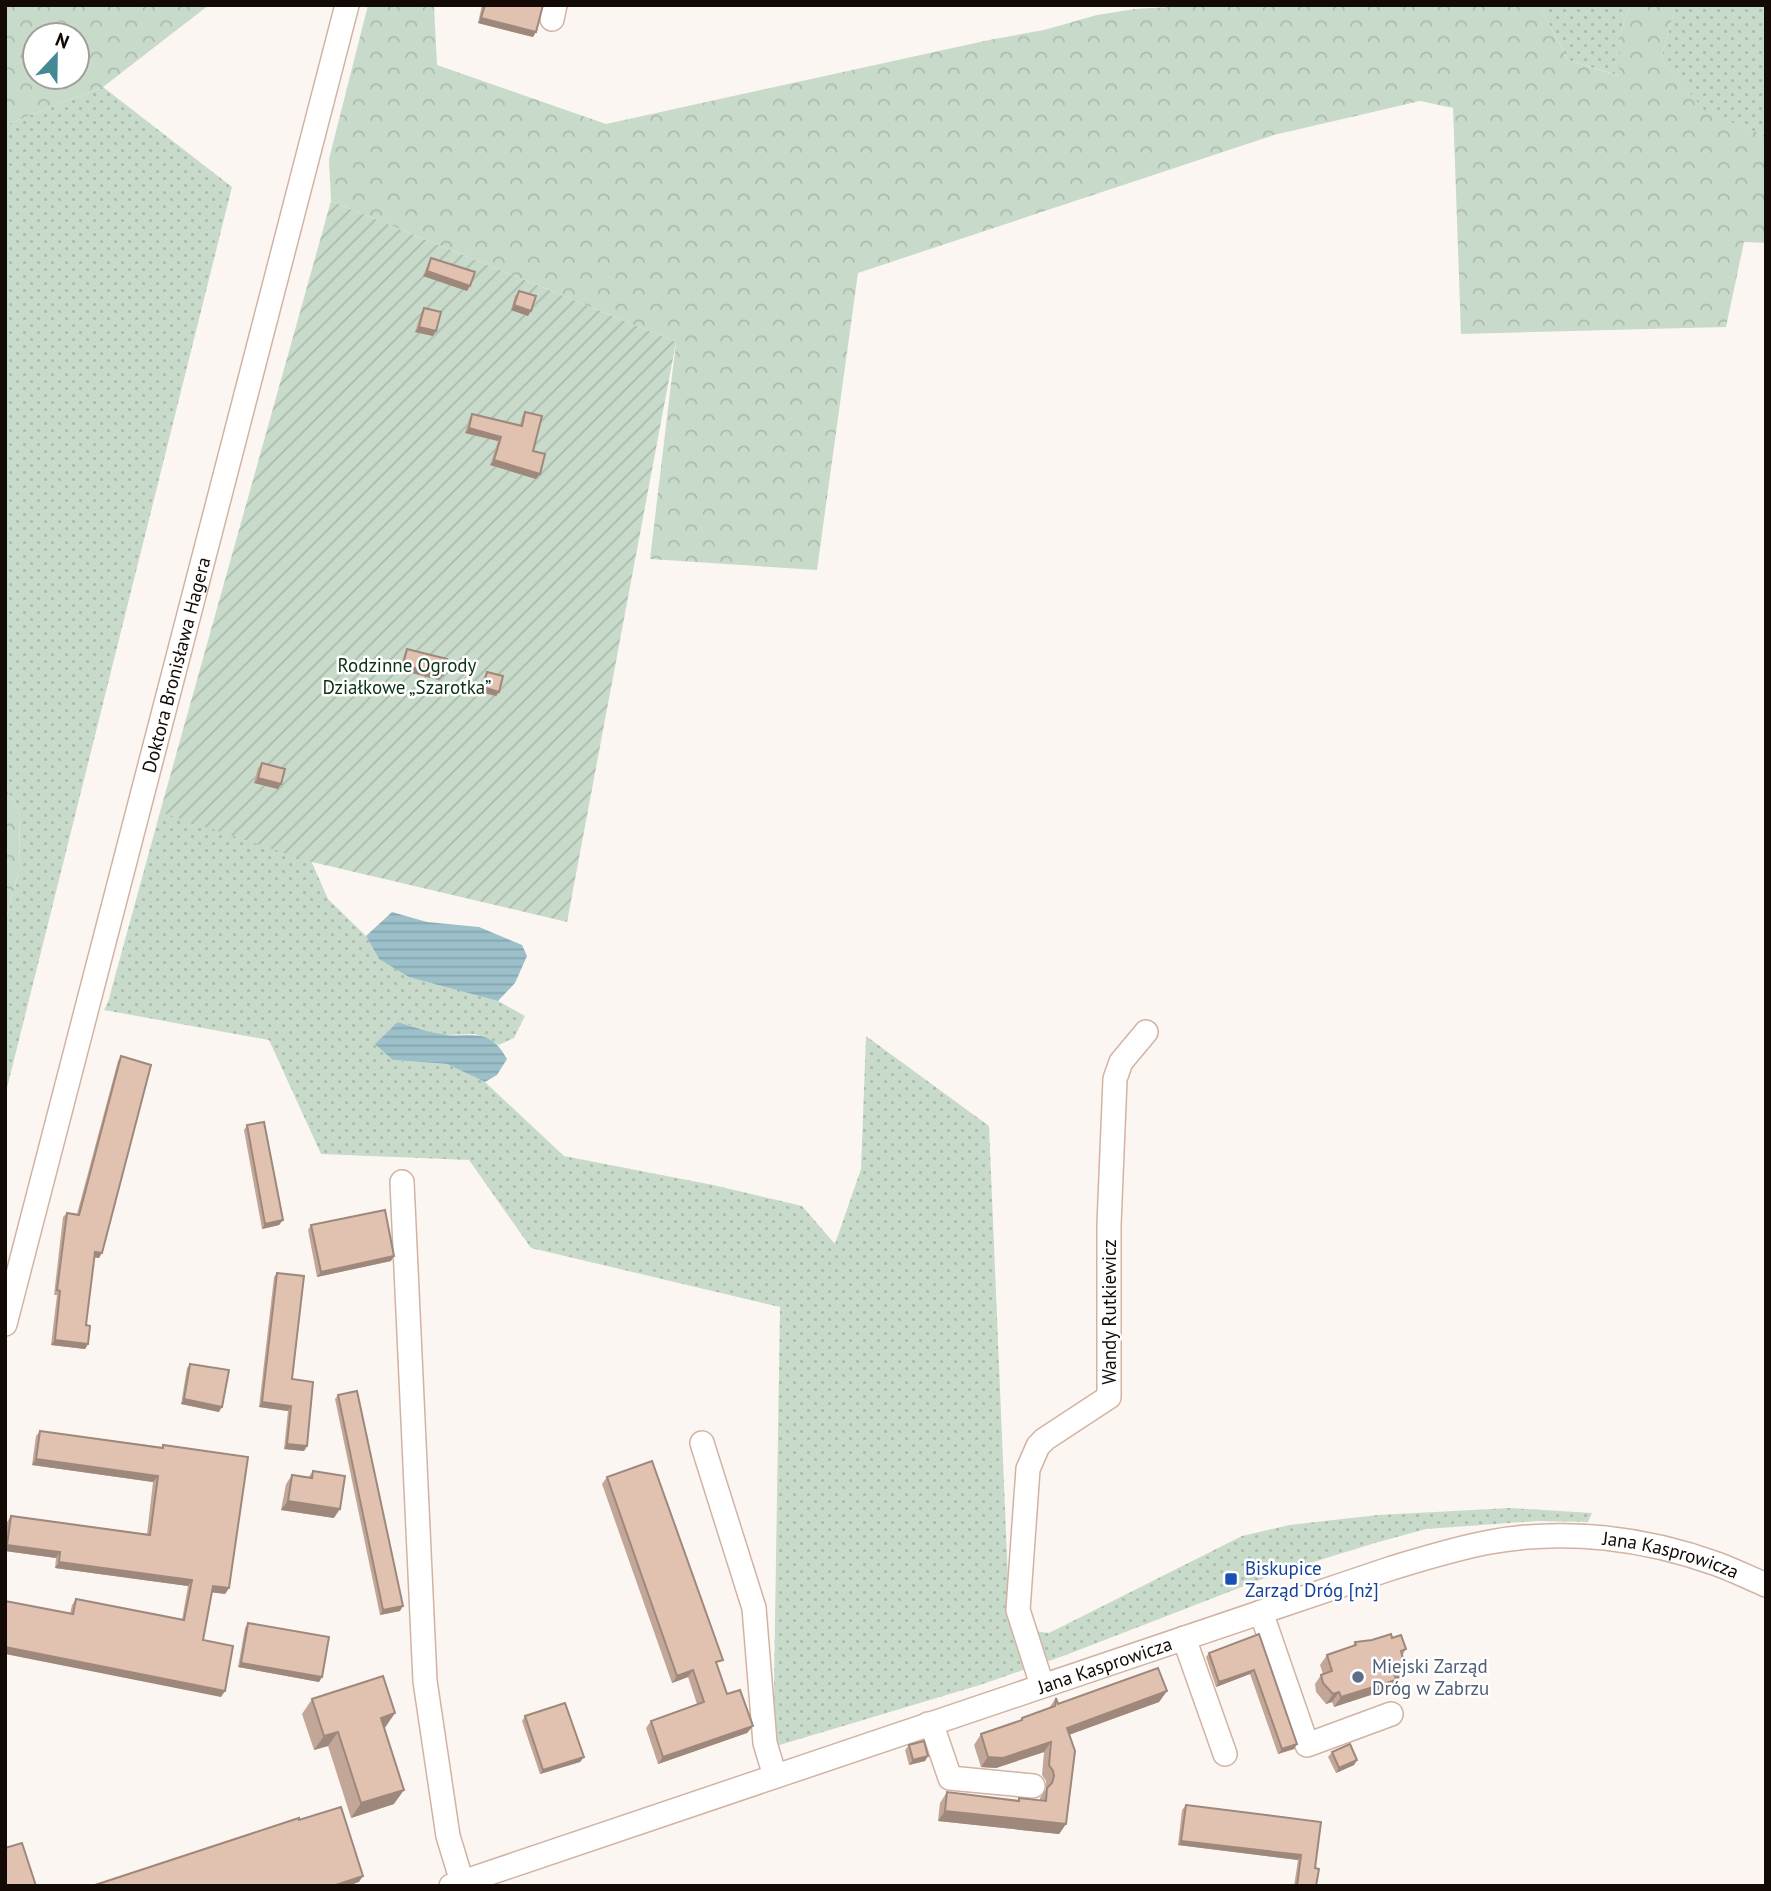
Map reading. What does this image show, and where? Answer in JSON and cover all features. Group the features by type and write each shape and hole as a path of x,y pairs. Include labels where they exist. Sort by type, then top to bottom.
{"street":[{"name":"Doktora Bronisława Hagera","path":"5,1324 347,5"},
{"name":"Wandy Rutkiewicz","path":"1042,1685 1018,1610 1028,1469 1038,1446 1045,1438 1109,1397 1109,1224 1115,1079 1121,1062 1146,1032"},
{"path":"402,1182 425,1681 457,1884"},
{"path":"702,1443 754,1608 765,1742 775,1776"},
{"name":"Jana Kasprowicza","path":"457,1884 1261,1612 1438,1554 1492,1541 1544,1536 1625,1539 1718,1564 1766,1586"},
{"path":"1261,1612 1307,1745 1391,1714"},
{"path":"1184,1638 1225,1754"},
{"path":"928,1724 935,1734 950,1778 1032,1786"}],"green space":[{"path":"5,5 209,5 103,87 5,125"},
{"path":"368,5 434,5 437,65 606,124 1044,30 1097,15 1135,9 1204,5 1539,5 1568,60 1619,76 1621,31 1631,5 1676,5 1661,59 1706,112 1766,136 1766,243 1744,242 1726,327 1461,334 1453,108 1420,101 1274,135 858,273 817,570 650,559 676,342 331,201 329,159"},
{"path":"1539,5 1631,5 1621,31 1620,76 1568,60"},
{"path":"1676,5 1766,5 1766,136 1706,113 1661,59"},
{"path":"103,87 232,187 5,1096 5,923 19,870 20,811 5,788 5,125"},
{"name":"Rodzinne Ogrody Działkowe „Szarotka”","path":"331,201 676,342 567,922 312,862 160,812"},
{"path":"5,788 20,811 19,870 5,923"},
{"path":"160,812 309,856 328,899 366,936 379,959 438,984 498,1001 525,1016 514,1038 499,1045 476,1034 442,1035 398,1022 393,1060 447,1064 485,1082 564,1156 713,1185 802,1206 835,1244 861,1169 866,1036 989,1126 1010,1628 1049,1633 1242,1536 1289,1525 1378,1515 1510,1508 1592,1513 1588,1522 1538,1521 1426,1529 1375,1543 1278,1573 1066,1655 980,1685 773,1747 780,1307 531,1248 469,1160 321,1154 269,1040 104,1010"}],"water":[{"path":"392,912 427,922 479,927 522,945 527,956 515,983 498,1001 409,977 379,959 366,936"},
{"path":"398,1022 440,1034 485,1037 500,1048 507,1059 497,1075 485,1082 447,1064 393,1060 375,1044"}],"building":[{"path":"485,5 543,5 536,32 481,18"},
{"path":"431,258 475,272 470,286 427,271"},
{"path":"519,291 536,296 531,311 514,305"},
{"path":"424,308 441,312 436,331 419,327"},
{"path":"525,412 542,416 533,451 545,454 540,474 494,460 501,437 469,428 472,414 522,426"},
{"path":"407,649 447,659 443,675 403,665"},
{"path":"487,672 503,676 499,692 483,687"},
{"path":"262,763 285,769 281,784 258,778"},
{"path":"121,1056 151,1065 102,1253 95,1252 86,1325 90,1326 88,1344 55,1340 60,1291 57,1290 67,1213 79,1215"},
{"path":"264,1122 283,1220 265,1224 247,1125"},
{"path":"385,1210 394,1256 321,1272 311,1225"},
{"path":"277,1273 304,1276 292,1379 313,1382 307,1446 287,1444 291,1406 262,1402"},
{"path":"190,1364 229,1370 222,1407 184,1399"},
{"path":"357,1391 403,1606 383,1610 338,1395"},
{"path":"40,1431 248,1457 229,1588 213,1586 203,1640 233,1646 225,1691 5,1647 5,1601 73,1614 76,1599 184,1620 192,1580 59,1562 60,1552 7,1545 11,1516 150,1535 158,1476 36,1459"},
{"path":"652,1461 723,1660 716,1662 727,1694 740,1690 753,1726 663,1757 651,1721 704,1702 693,1670 677,1676 607,1477"},
{"path":"313,1471 345,1476 340,1509 288,1501 292,1475 312,1478"},
{"path":"248,1623 329,1637 322,1677 241,1663"},
{"path":"1259,1634 1297,1744 1282,1749 1254,1670 1219,1682 1209,1653"},
{"path":"1391,1634 1392,1638 1401,1635 1406,1649 1401,1651 1406,1669 1394,1673 1396,1680 1341,1697 1339,1692 1333,1694 1323,1683 1321,1675 1332,1671 1327,1655 1356,1645 1355,1642"},
{"path":"1158,1668 1167,1691 1067,1728 1075,1751 1066,1824 945,1811 947,1792 1019,1801 1019,1798 1046,1801 1047,1788 1054,1776 1049,1765 1051,1742 1003,1758 988,1757 981,1734 1055,1706 1056,1698 1058,1704"},
{"path":"383,1676 395,1713 381,1718 404,1790 361,1803 338,1732 324,1736 312,1699"},
{"path":"565,1703 584,1757 543,1770 525,1716"},
{"path":"924,1741 928,1756 913,1760 909,1745"},
{"path":"1350,1744 1357,1760 1339,1768 1332,1752"},
{"path":"1186,1805 1321,1822 1315,1868 1319,1869 1316,1886 1297,1886 1301,1855 1181,1841"},
{"path":"341,1807 363,1876 333,1886 92,1886 299,1818"},
{"path":"22,1843 36,1886 5,1886 5,1848"}],"place":[{"name":"Biskupice Zarząd Dróg [nż]","path":"1231,1579"},
{"name":"Miejski Zarząd Dróg w Zabrzu","path":"1358,1677"}]}
